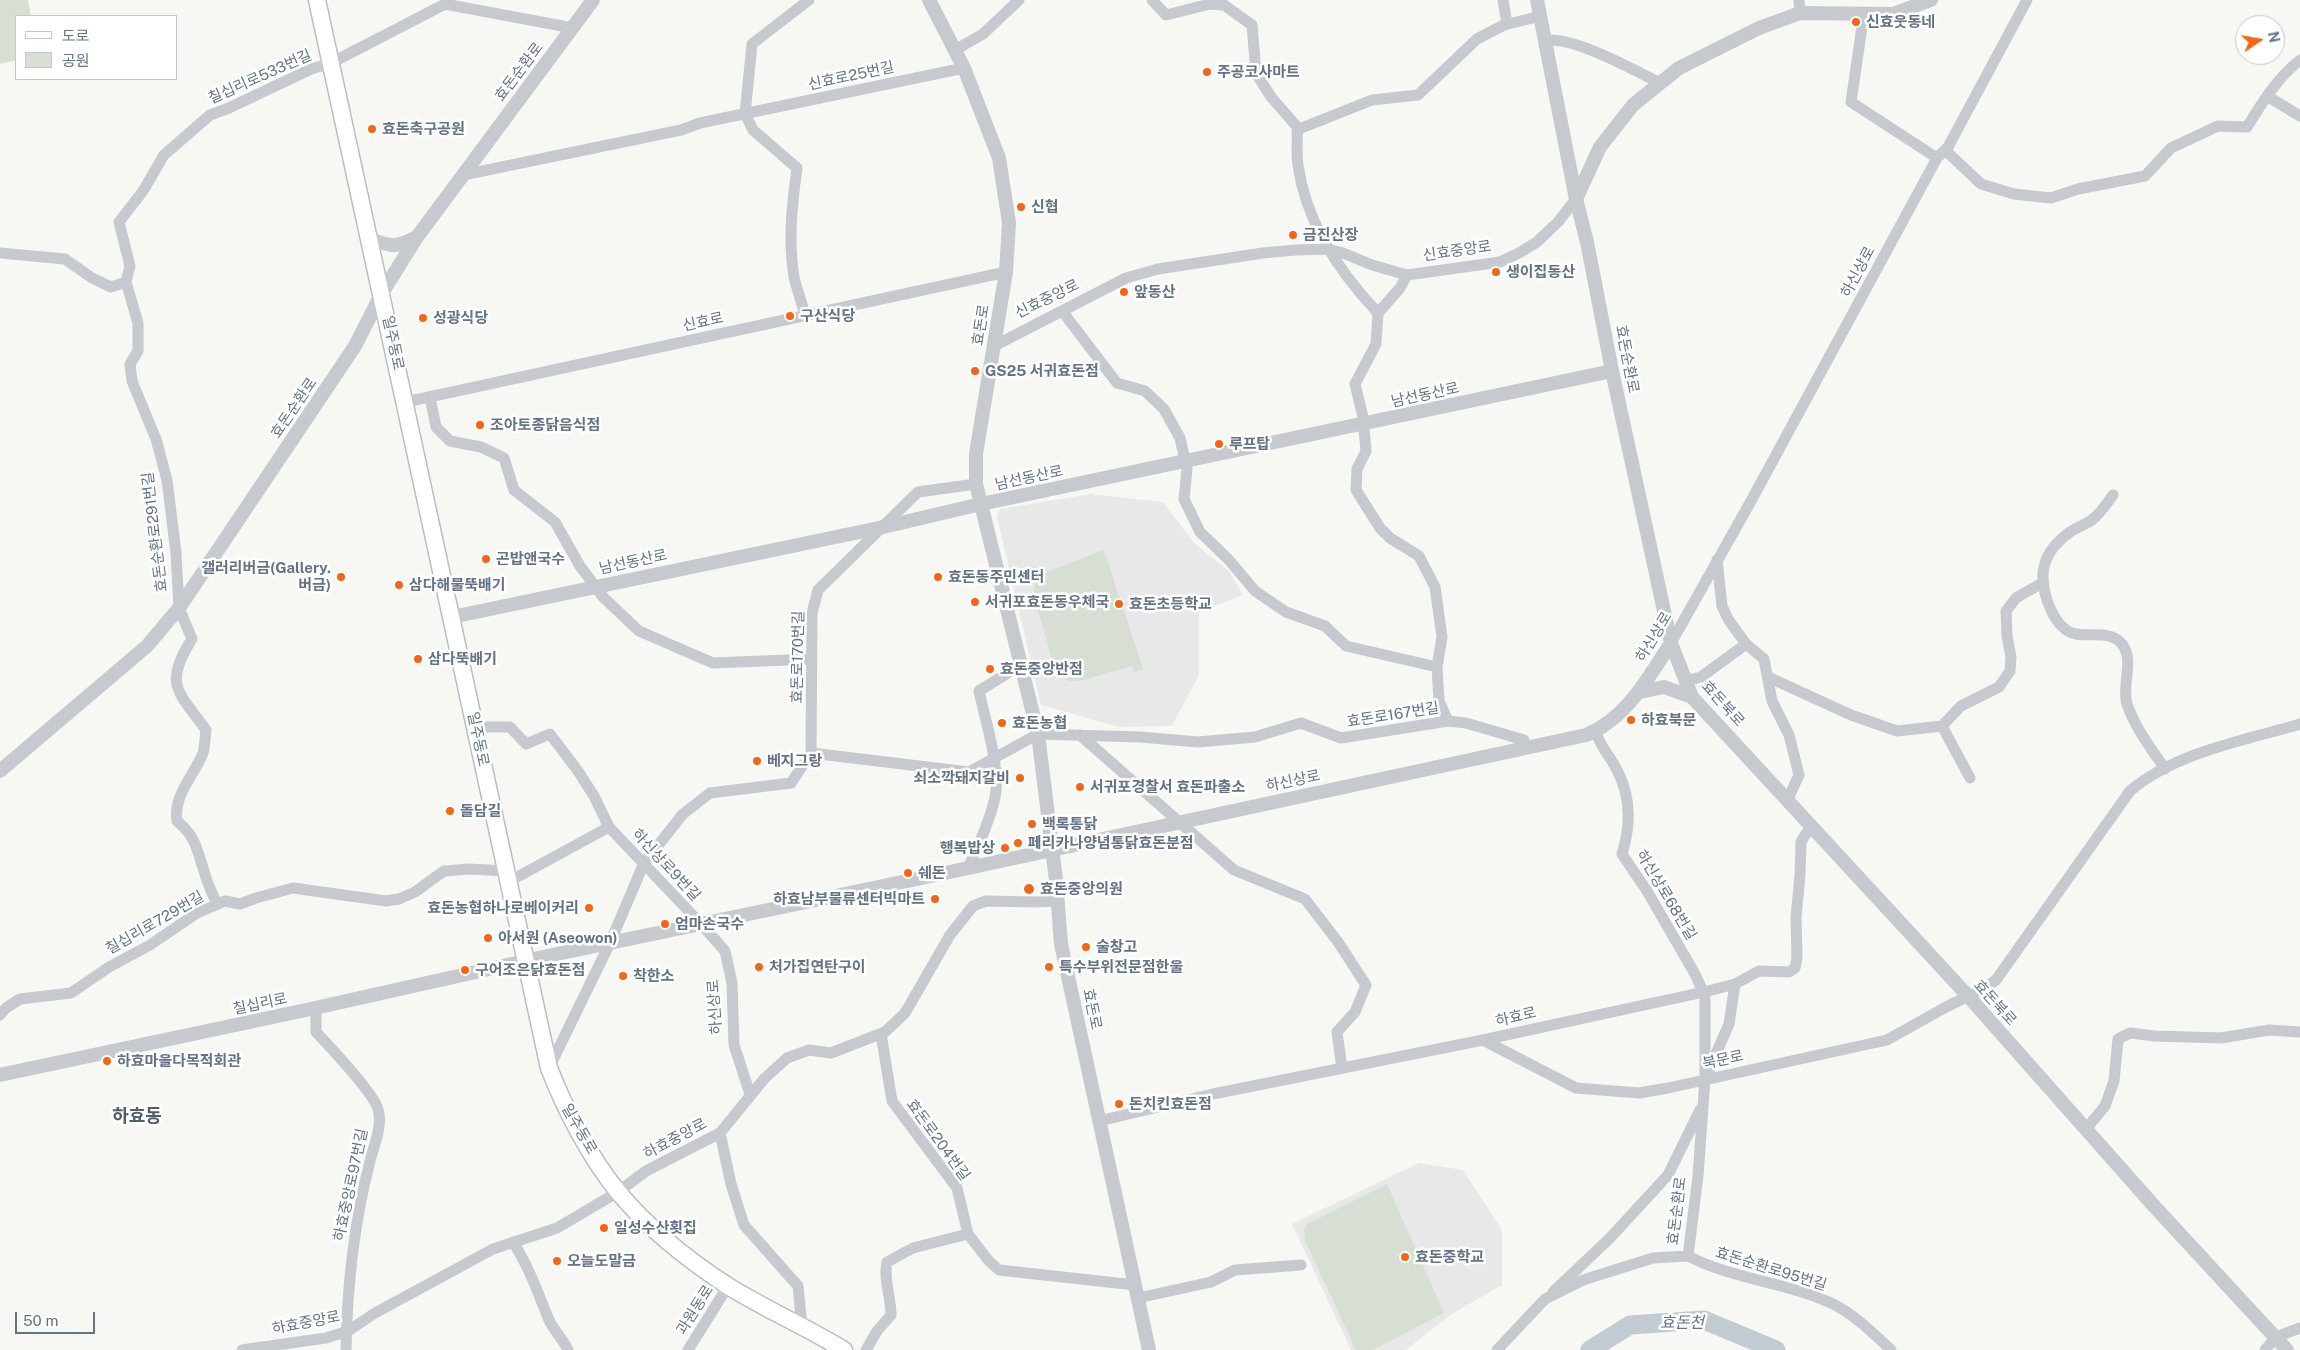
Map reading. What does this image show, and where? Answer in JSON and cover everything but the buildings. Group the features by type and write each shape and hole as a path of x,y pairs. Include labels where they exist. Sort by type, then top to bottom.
{"main road":[{"name":"일주동로","path":"317,0 406,402 526,961 537,1023 549,1068 578,1130 618,1192 671,1244 728,1286 844,1350"}],"street":[{"name":"효돈순환로","path":"0,771 147,646 179,608 355,346 382,293 417,236 593,0"},
{"path":"805,315 794,277 791,241 792,202 797,168 752,130 745,114 752,44 809,0"},
{"name":"효돈로","path":"930,0 964,68 999,158 1009,223 1006,272 976,454 976,484 1038,734 1058,901 1061,944 1149,1350"},
{"path":"954,50 983,34 1019,0"},
{"path":"1152,0 1166,15 1210,4 1224,5 1252,26 1256,73 1271,97 1298,128 1298,165 1315,225 1328,249 1348,278 1378,313"},
{"path":"1503,0 1507,24"},
{"name":"효돈순환로","path":"1538,0 1576,199 1587,242 1612,371 1671,643 1685,682"},
{"name":"신효중앙로","path":"994,346 1126,278 1158,269 1263,253 1328,249 1372,266 1407,275 1500,262 1536,242 1558,222 1576,199 1600,147 1633,104 1688,64 1799,6 1864,14 1893,14 1931,0"},
{"name":"하신상로","path":"526,961 968,868 1526,748 1596,731 1623,710 1640,692 1671,643 2027,0"},
{"name":"효돈순환로","path":"331,63 445,4 465,4 572,28"},
{"path":"1864,14 1851,102 1941,154 1981,184 2014,194 2051,198 2078,189 2144,176 2171,148 2196,135 2218,126 2247,127 2267,96 2290,68 2300,60"},
{"path":"1298,128 1372,100 1418,94 1477,39 1507,24 1541,16"},
{"path":"1546,41 1555,39 1604,56 1660,83"},
{"name":"칠십리로533번길","path":"126,282 130,266 119,222 143,191 164,155 210,115 229,108 311,69 331,63"},
{"name":"신효로25번길","path":"464,175 964,68"},
{"path":"2267,96 2300,116"},
{"path":"370,239 388,246 399,246 417,236"},
{"path":"0,253 65,259 92,278 111,287 126,282"},
{"name":"신효로","path":"406,402 1006,272"},
{"path":"1407,275 1400,288 1378,313 1376,344 1354,384 1363,425 1366,451 1357,469 1356,490 1380,528 1390,538 1419,556 1435,587 1442,637 1437,667 1439,700 1448,721"},
{"name":"효돈순환로291번길","path":"126,282 138,323 138,351 130,364 132,381 156,440 167,480 176,553 179,608 192,639 181,656 175,676 180,696 206,730 203,752 183,790 176,810 177,821 188,830 197,842 204,872 217,904"},
{"path":"1062,310 1117,382 1145,391 1164,409 1180,438 1187,469 1184,499 1200,532 1229,560 1255,591 1286,612 1325,626 1346,646 1437,667"},
{"name":"남선동산로","path":"452,617 879,528 981,504 1612,371"},
{"path":"430,397 436,428 450,441 482,447 504,458 514,490 555,522 580,566 603,597 639,631 713,663 811,659"},
{"name":"효돈로170번길","path":"811,753 812,614 818,590 879,528 918,492 976,484"},
{"path":"2113,495 2093,518 2058,542 2044,567 2042,583 2052,613 2064,629 2076,634 2097,634 2114,638 2123,645 2128,658 2126,702 2135,724 2165,769"},
{"path":"1717,560 1722,606 1728,619 1746,644 1764,658 1772,701 1789,735 1798,775 1787,801"},
{"path":"1768,677 1851,715 1897,731 1942,726 1961,706 2000,687 2010,671 2011,657 2007,636 2006,611 2016,598 2042,583"},
{"path":"1685,682 1701,677 1746,644"},
{"path":"968,868 981,840 996,791 993,760 979,691 1020,666"},
{"name":"효돈북로","path":"1685,682 1692,697 1737,743 1810,827 1968,996 2282,1344"},
{"path":"1640,692 1664,687 1692,697"},
{"name":"효돈로167번길","path":"1038,734 1198,742 1255,736 1301,723 1341,738 1448,721 1466,723 1524,740 1526,748"},
{"name":"북문로","path":"1483,1040 1576,1088 1639,1093 1887,1040 1985,988 1996,980 2130,791 2147,777 2196,755 2300,724"},
{"path":"1942,726 1970,778"},
{"name":"하신상로9번길","path":"475,728 510,727 526,744 550,734 594,796 609,827 701,924"},
{"name":"하신상로68번길","path":"1596,731 1599,743 1615,766 1626,795 1628,835 1622,854 1652,899 1704,992 1706,1023 1705,1079"},
{"path":"549,1068 610,942 644,862 683,814 710,793 791,783 811,753 969,772 1038,734"},
{"path":"1080,735 1234,870 1305,899 1338,942 1366,984 1355,1012 1337,1032 1342,1068"},
{"name":"하신상로9번길","path":"507,876 609,827"},
{"name":"하효로","path":"1100,1121 1213,1094 1483,1040 1704,992 1734,984 1759,970 1789,972 1794,968 1797,958 1796,916 1801,842 1810,827"},
{"name":"칠십리로729번길","path":"0,1015 6,1008 20,999 71,993 109,967 150,945 197,913 225,901 240,904 293,888 386,901 399,899 414,892 444,871 470,869 507,876"},
{"name":"하효중앙로","path":"242,1350 326,1338 348,1331 375,1313 493,1249 557,1228 618,1192 646,1171 720,1133 750,1094 787,1058 809,1050 831,1053 881,1034 905,1013 950,935 973,906 986,901 1058,901"},
{"name":"하신상로","path":"701,924 725,951 732,983 734,1045 750,1094"},
{"name":"칠십리로","path":"0,1076 526,961"},
{"name":"효돈순환로","path":"1497,1350 1545,1299 1583,1280 1653,1258 1688,1256 1695,1210 1705,1079 1729,1024 1734,984"},
{"name":"하효중앙로97번길","path":"316,1008 316,1032 373,1097 379,1111 379,1127 356,1216 350,1273 346,1350"},
{"path":"2086,1129 2105,1106 2114,1081 2118,1040 2130,1032 2155,1036 2221,1038 2269,1030 2300,1032"},
{"name":"효돈로204번길","path":"881,1034 892,1101 957,1188 968,1234 988,1260 999,1270 1137,1292"},
{"path":"1545,1299 1610,1238 1668,1175 1703,1104"},
{"path":"720,1133 744,1225 798,1286 802,1326"},
{"path":"866,1350 877,1331 891,1315 891,1300 884,1272 887,1262 913,1248 968,1234"},
{"path":"513,1242 526,1263 550,1323 563,1339 568,1350"},
{"name":"효돈순환로95번길","path":"1688,1256 1706,1266 1812,1295 1833,1304 1867,1327 1892,1350"},
{"path":"1137,1292 1211,1282 1235,1270 1301,1265"},
{"name":"과원동로","path":"688,1350 728,1286"},
{"path":"2265,1350 2282,1344 2300,1328"}],"shaded area":[{"name":"효돈초등학교","path":"1091,494 1163,502 1194,543 1229,571 1243,595 1199,612 1199,675 1172,726 1119,727 1041,705 997,517 1000,509"},
{"name":"효돈중학교","path":"1419,1163 1463,1170 1502,1230 1502,1285 1450,1315 1406,1350 1351,1350 1292,1224"}],"green space":[{"path":"0,0 28,0 31,15 15,15 15,60 0,64"},
{"path":"1104,550 1143,669 1134,672 1133,666 1079,681 1069,681 1055,670 1034,596 1034,586 1044,573"},
{"path":"1387,1184 1444,1313 1373,1350 1356,1350 1305,1241 1304,1230 1307,1224"}],"waterway":[{"name":"효돈천","path":"1590,1350 1630,1325 1704,1320 1776,1350"}],"place":[{"name":"신효웃동네","path":"1856,22"},
{"name":"주공코사마트","path":"1207,72"},
{"name":"효돈축구공원","path":"372,129"},
{"name":"신협","path":"1021,207"},
{"name":"금진산장","path":"1293,235"},
{"name":"생이집동산","path":"1496,272"},
{"name":"앞동산","path":"1124,292"},
{"name":"구산식당","path":"790,316"},
{"name":"성광식당","path":"423,318"},
{"name":"GS25 서귀효돈점","path":"975,371"},
{"name":"조아토종닭음식점","path":"480,425"},
{"name":"루프탑","path":"1219,444"},
{"name":"곤밥앤국수","path":"486,559"},
{"name":"갤러리버금(Gallery. 버금)","path":"341,577"},
{"name":"효돈동주민센터","path":"938,577"},
{"name":"삼다해물뚝배기","path":"399,585"},
{"name":"서귀포효돈동우체국","path":"975,602"},
{"name":"효돈초등학교","path":"1119,604"},
{"name":"삼다뚝배기","path":"418,659"},
{"name":"효돈중앙반점","path":"990,669"},
{"name":"하효북문","path":"1631,720"},
{"name":"효돈농협","path":"1002,723"},
{"name":"베지그랑","path":"757,761"},
{"name":"쇠소깍돼지갈비","path":"1020,778"},
{"name":"서귀포경찰서 효돈파출소","path":"1080,787"},
{"name":"돌담길","path":"450,811"},
{"name":"백록통닭","path":"1032,824"},
{"name":"페리카나양념통닭효돈분점","path":"1018,843"},
{"name":"행복밥상","path":"1005,848"},
{"name":"쉐돈","path":"908,873"},
{"name":"효돈중앙의원","path":"1029,889"},
{"name":"하효남부물류센터빅마트","path":"935,899"},
{"name":"효돈농협하나로베이커리","path":"589,908"},
{"name":"엄마손국수","path":"665,924"},
{"name":"아서원 (Aseowon)","path":"488,938"},
{"name":"술창고","path":"1086,947"},
{"name":"처가집연탄구이","path":"759,967"},
{"name":"특수부위전문점한울","path":"1049,967"},
{"name":"구어조은닭효돈점","path":"465,970"},
{"name":"착한소","path":"623,976"},
{"name":"하효마을다목적회관","path":"107,1061"},
{"name":"돈치킨효돈점","path":"1119,1104"},
{"name":"일성수산횟집","path":"604,1228"},
{"name":"효돈중학교","path":"1405,1257"},
{"name":"오늘도말금","path":"557,1261"}],"district":[{"name":"하효동","path":"137,1116"}]}
